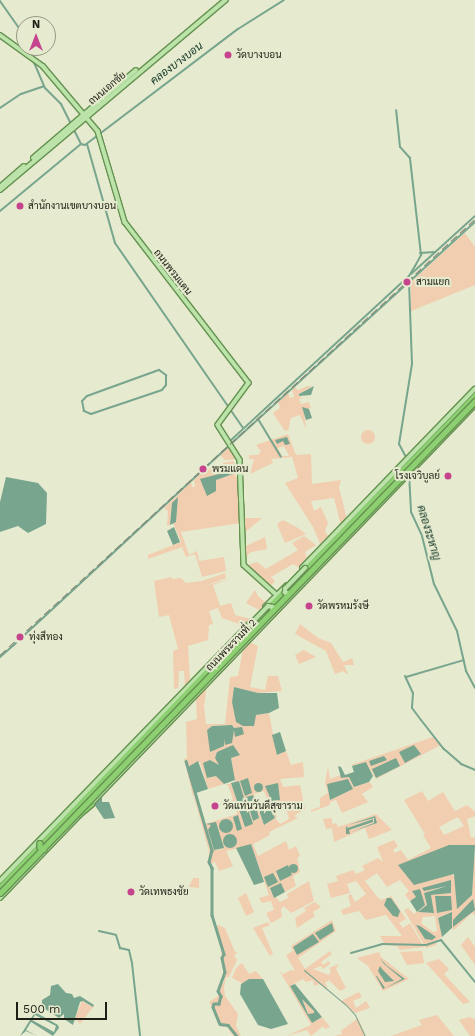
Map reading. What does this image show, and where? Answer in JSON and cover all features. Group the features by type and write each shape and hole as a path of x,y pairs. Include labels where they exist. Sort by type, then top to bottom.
{"highway":[{"path":"0,885 475,396"},
{"name":"ถนนพระรามที่ 2","path":"408,467 443,428 475,396"},
{"path":"0,893 475,401"},
{"name":"ถนนพระรามที่ 2","path":"0,885 85,801 408,467 475,401"},
{"path":"420,447 443,428"},
{"path":"158,726 166,710"},
{"path":"158,726 173,718"},
{"path":"0,885 74,807 85,801"},
{"path":"0,897 80,813 85,801"},
{"name":"ถนนพระรามที่ 2","path":"0,893 85,801"},
{"path":"40,843 41,848 46,848"}],"main road":[{"name":"ถนนเอกชัย","path":"0,190 108,95 222,0"},
{"name":"ถนนเอกชัย","path":"108,95 226,0"},
{"name":"ถนนพรมแดน","path":"0,35 43,66 99,134 125,222 249,383 218,424 240,460 244,565 277,595"},
{"name":"ถนนเอกชัย","path":"0,187 50,145"},
{"name":"ถนนพระรามที่ 2","path":"85,801 173,718 333,552 408,467 420,447 475,389"},
{"name":"ถนนพระรามที่ 2","path":"0,897 166,710 217,656 326,545 475,405"},
{"path":"326,545 285,589 286,594 290,594 333,552"},
{"path":"217,656 245,630 267,606 272,606 273,612 229,660"}],"shaded area":[{"path":"465,233 475,247 475,285 411,311 411,282"},
{"path":"312,386 299,394 301,398 312,397 299,399 301,404 309,402 311,408 304,410 306,429 300,415 291,418 288,431 284,430 273,413 280,408 278,402 288,393 290,398 294,397 292,389 294,387 298,390"},
{"path":"314,386 311,395 299,396 299,394"},
{"path":"302,407 309,409 312,418 306,420"},
{"path":"368,430 373,432 375,437 373,442 368,444 363,442 361,437 363,432"},
{"path":"288,434 296,455 311,454 312,484 341,480 339,487 347,519 341,526 334,498 311,501 314,511 321,507 328,523 325,531 329,538 321,546 313,527 285,483 298,478 292,457 271,459 273,463 250,474 254,459 249,459 249,455 258,455 261,451 256,445","holes":["284,446 289,456 282,456 278,448"]},
{"path":"287,437 290,444 285,445 283,441 277,444 275,440"},
{"path":"230,445 239,459 225,460 220,455"},
{"path":"234,461 235,476 239,476 241,523 181,532 189,555 197,551 199,561 224,557 226,571 202,577 195,554 186,557 182,547 148,559 148,555 181,542 173,523 176,519 172,503 170,525 167,526 168,511 164,508 191,482 192,487 195,487 194,480 207,467 209,470 213,465 215,468 221,468 224,467 223,463","holes":["232,474 216,480 216,491 207,477"]},
{"path":"230,471 233,474 216,480 216,491 207,496 200,479"},
{"path":"6,477 38,483 47,493 46,524 28,533 18,526 0,532 0,502"},
{"path":"178,497 176,522 170,525 172,503"},
{"path":"243,518 262,518 244,533"},
{"path":"283,520 306,534 285,543 277,524"},
{"path":"174,527 180,542 173,545 167,531"},
{"path":"304,536 316,545 305,552 306,557 317,550 300,568 293,564 271,577 275,581 270,587 245,566 257,562 266,569 298,550 292,543"},
{"path":"265,537 267,549 251,552 244,558 244,547"},
{"path":"225,573 226,578 202,587 231,578 213,585 220,606 231,603 235,615 251,619 244,626 222,618 218,608 209,611 213,624 209,625 208,640 188,646 190,682 185,687 184,671 179,671 178,694 178,688 174,689 173,651 178,649 169,615 159,617 154,581 171,577 172,579 181,578 186,583 202,581"},
{"path":"255,590 258,596 266,603 259,610 246,603"},
{"path":"300,624 318,638 331,643 343,662 352,658 354,665 344,665 348,674 344,671 335,674 326,651 295,634"},
{"path":"249,642 258,646 250,687 265,690 268,676 278,676 282,691 258,693 234,687 232,702 256,715 269,713 277,755 286,751 291,765 303,762 304,777 280,779 283,787 300,785 305,809 294,816 298,818 269,832 270,835 253,844 258,856 286,841 289,850 296,846 300,856 297,858 300,872 293,876 296,886 285,892 281,883 270,890 280,902 288,898 287,894 309,881 314,901 291,913 284,906 281,909 282,917 271,923 266,913 274,910 271,901 262,903 259,898 269,895 251,845 226,851 233,866 219,871 215,862 208,865 209,851 194,797 197,796 205,824 237,814 234,802 231,800 233,799 228,785 225,785 231,783 238,804 245,802 239,781 235,783 231,757 219,765 210,760 208,778 216,776 221,779 224,784 208,789 200,762 188,767 196,795 193,796 184,759 187,758 186,722 197,719 196,698 207,685 204,706 206,724 225,724 230,677 238,676 243,649","holes":["227,725 234,729 232,740 224,739 207,730 212,726","239,752 239,755 232,757","264,791 269,805 259,808 254,794","252,795 259,818 253,821 246,798","284,801 289,819 280,824 275,818 277,817 272,804","260,813 275,818 264,825","210,829 223,849 214,850 208,830","288,865 291,875 279,880 276,871"]},
{"path":"304,650 316,657 299,664 295,655"},
{"path":"234,687 258,693 277,693 279,708 269,713 256,715 254,726 243,726 236,722 232,702"},
{"path":"232,725 234,728 242,727 244,734 235,737 234,730 232,743 225,745 224,739 224,746 210,752 207,730 212,726"},
{"path":"280,732 286,751 277,755 272,735"},
{"path":"433,737 441,745 376,779 366,762 351,765"},
{"path":"233,745 240,755 231,758 235,780 224,784 216,776 207,778 203,763 210,760 219,765 215,758 217,752"},
{"path":"414,745 421,754 405,763 399,752"},
{"path":"384,756 387,760 371,766 369,761"},
{"path":"396,758 400,766 376,778 372,769"},
{"path":"198,761 208,789 196,793 188,767"},
{"path":"366,762 373,776 369,782 354,787 349,777 341,778 338,766 341,767 345,775 354,772 352,766"},
{"path":"328,767 330,779 341,775 341,778 349,776 354,787 370,782 373,787 362,794 368,802 342,813 336,800 330,802 330,805 311,812 311,810 320,807 320,798 328,793 325,783","holes":["349,781 353,789 330,800 327,784"]},
{"path":"248,778 252,793 245,796 240,781"},
{"path":"348,779 353,789 330,800 327,784"},
{"path":"239,781 245,801 238,804 231,783"},
{"path":"258,782 263,787 258,792 253,787"},
{"path":"278,783 280,800 272,802 265,786"},
{"path":"422,791 428,801 443,792 455,811 467,805 475,812 475,816 467,819 471,838 475,837 475,845 460,845 451,874 455,877 457,908 475,856 475,916 472,913 454,930 452,928 452,912 438,918 442,937 436,941 436,945 426,948 404,910 408,908 414,914 425,905 416,897 410,901 405,895 409,891 400,880 387,887 377,873 365,881 378,898 382,900 391,896 406,919 399,923 403,928 410,923 424,947 400,950 397,946 385,945 380,936 402,936 386,915 366,920 359,911 343,915 341,910 351,906 348,896 351,894 355,902 366,894 356,881 347,884 350,893 331,898 327,884 338,881 336,876 353,870 356,874 365,870 362,866 378,858 383,862 377,847 394,840 398,846 393,850 395,853 401,850 408,860 431,848 423,835 425,834 404,800","holes":["458,817 464,826 444,835 439,827","447,885 451,893 431,895 434,913 418,912 427,905 424,893","435,916 437,931 433,932 421,923 423,917","417,925 436,937 425,939"]},
{"path":"253,795 259,818 253,821 246,797"},
{"path":"102,796 102,802 109,802 115,818 104,819 94,804"},
{"path":"246,803 253,824 245,827 238,806"},
{"path":"269,806 275,818 264,825 259,810"},
{"path":"376,814 392,830 369,839 365,828 334,842 332,828 326,829 323,819 332,818 332,824 336,823 338,827","holes":["374,816 377,823 351,833 374,823 373,818 348,825","372,819 373,822 351,830 349,828"]},
{"path":"238,815 242,829 237,831 233,817"},
{"path":"375,816 377,823 351,832 374,823 374,818 348,825"},
{"path":"223,819 229,819 233,823 233,829 229,833 223,833 219,829 219,823"},
{"path":"373,819 373,822 349,830 350,834 346,834 346,826 348,828"},
{"path":"216,822 224,848 214,850 208,830 211,825 206,824"},
{"path":"227,834 233,834 237,838 237,844 233,848 227,848 223,844 223,838"},
{"path":"251,844 264,882 254,885 236,848"},
{"path":"449,845 475,845 472,895 457,909 454,874 414,885 398,865"},
{"path":"291,864 295,864 297,868 295,872 291,872 289,870 289,866"},
{"path":"288,865 292,875 280,881 276,871"},
{"path":"273,873 278,882 268,887 264,877"},
{"path":"193,878 199,878 199,888 189,887"},
{"path":"451,880 451,893 431,895 434,913 418,912 427,905 424,893 447,886 424,891 422,888"},
{"path":"281,883 285,892 274,898 270,888"},
{"path":"420,889 425,905 417,912 410,901 416,897 412,891"},
{"path":"246,893 254,912 246,916 238,898"},
{"path":"435,896 451,896 452,910 437,913"},
{"path":"387,898 391,898 400,911 398,917 393,916 384,905"},
{"path":"473,899 475,910 453,927 453,920"},
{"path":"315,902 321,907 313,912 315,916 297,928 295,918 306,911 304,908"},
{"path":"452,912 452,928 442,937 438,918"},
{"path":"332,920 336,931 298,958 305,969 330,951 332,954 321,962 323,965 329,961 330,964 323,969 321,966 313,969 329,975 331,971 329,968 339,964 336,969 346,988 340,991 329,980 325,983 328,989 320,984 314,986 313,980 306,982 303,979 290,986 312,1023 322,1017 330,1027 325,1029 323,1026 311,1036 307,1030 286,1036 311,1025 279,970 283,974 291,970 295,971 286,955 293,951 291,946"},
{"path":"268,922 270,925 262,928 273,954 270,956 253,928"},
{"path":"332,923 334,931 320,940 315,933"},
{"path":"218,925 225,928 235,952 238,953 234,955 237,960 229,977 226,977 224,987 225,996 238,1014 236,1026 241,1036 233,1036 227,1027 222,1027 209,1002 218,996 218,985 224,983 221,949 215,928"},
{"path":"416,925 420,926 436,937 432,940 425,939"},
{"path":"313,934 319,942 297,955 293,947"},
{"path":"468,937 475,947 475,965 461,945"},
{"path":"422,951 424,963 407,965 400,952"},
{"path":"379,952 381,957 409,979 383,991 368,966 357,958"},
{"path":"380,958 386,965 405,979 383,989 376,976 385,988 402,979 384,964"},
{"path":"439,959 449,969 444,974 470,1002 463,1004 426,963"},
{"path":"242,963 249,974 256,971 263,979 253,979 244,984 232,978 236,968"},
{"path":"380,966 394,981 385,982 378,971"},
{"path":"249,979 263,979 288,1024 271,1029 258,1025 240,994 241,984"},
{"path":"58,984 66,993 72,994 74,998 80,996 94,1005 93,1007 83,1001 80,1002 73,1025 64,1019 64,1014 59,1018 42,1007 42,1000 50,995 51,986"},
{"path":"295,984 322,1017 312,1023 290,986","holes":["302,999 314,1011 314,1013 308,1014"]},
{"path":"359,992 362,997 353,1001 356,1008 366,1001 370,1008 355,1013 341,1001"},
{"path":"302,998 315,1011 314,1013 308,1014"},
{"path":"82,1001 93,1007 80,1024 75,1018"},
{"path":"35,1012 58,1025 59,1028 53,1036 31,1022 26,1030 37,1036 26,1031 20,1036","holes":["35,1015 56,1026 54,1032 32,1020"]},
{"path":"437,1015 454,1036 391,1036 422,1025 419,1020"},
{"path":"470,1017 475,1020 475,1036 470,1036 459,1020"},
{"path":"358,1018 366,1036 334,1036 342,1034 341,1031"}],"waterway":[{"name":"คลองบางบอน","path":"33,60 45,88 61,104 81,144 85,145 238,29 284,0"},
{"path":"0,1 16,24"},
{"path":"0,108 21,94 44,86"},
{"path":"230,441 409,276 421,255 410,158 400,147 396,110"},
{"path":"0,211 81,144"},
{"path":"87,144 115,243 243,428"},
{"path":"411,274 475,216"},
{"path":"232,443 475,222"},
{"path":"420,253 435,252"},
{"name":"คลองระหาญ","path":"407,459 399,444 412,364 409,282"},
{"path":"159,370 166,375 166,385 162,390 91,414 84,411 82,401 87,396 159,370"},
{"path":"258,419 281,457"},
{"path":"18,641 230,445"},
{"name":"คลองระหาญ","path":"409,473 411,512 422,536 434,584 457,631 466,671 475,688"},
{"path":"0,657 16,643"},
{"path":"406,677 464,660"},
{"path":"405,676 413,693 412,708 444,749 461,764 475,770"},
{"path":"186,761 212,850 209,862 212,868 212,915 224,954 222,958 225,972 218,991 221,996 219,1004 214,1004 213,1007 220,1024 228,1025 237,1036"},
{"path":"99,931 116,935 120,948 129,950 132,963 140,1036"},
{"path":"351,953 382,944 426,945 441,940 475,982"},
{"path":"304,970 347,1006 355,1015 365,1036"}],"railway":[{"path":"0,655 475,219"}],"place":[{"name":"วัดบางบอน","path":"228,55"},
{"name":"สำนักงานเขตบางบอน","path":"20,206"},
{"name":"สามแยก","path":"407,282"},
{"name":"พรมแดน","path":"203,469"},
{"name":"โรงเจวิบูลย์","path":"448,476"},
{"name":"วัดพรหมรังษี","path":"309,606"},
{"name":"ทุ่งสีทอง","path":"20,637"},
{"name":"วัดแท่นวันดีสุขาราม","path":"215,806"},
{"name":"วัดเทพธงชัย","path":"131,892"}]}
